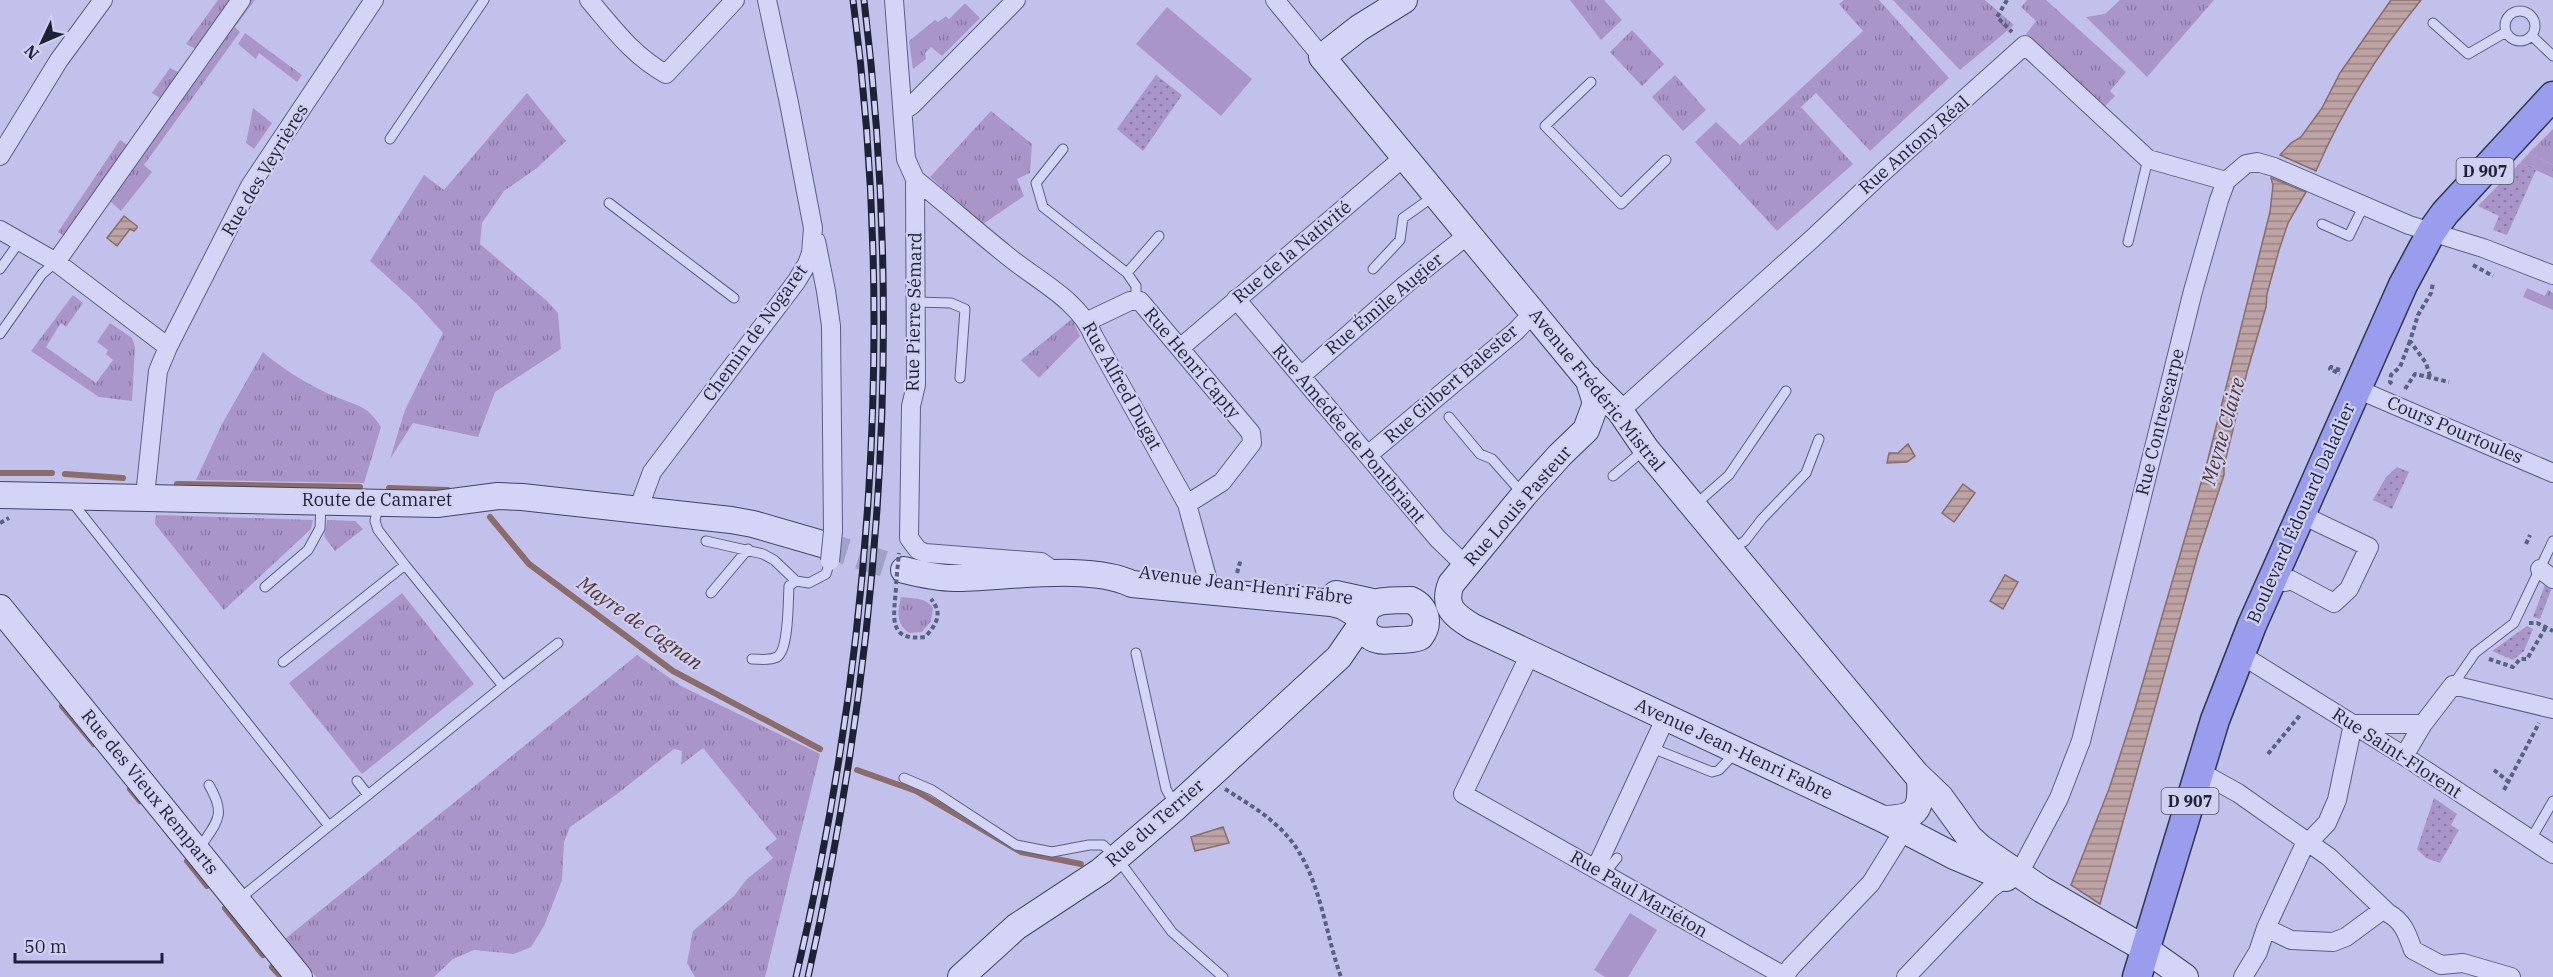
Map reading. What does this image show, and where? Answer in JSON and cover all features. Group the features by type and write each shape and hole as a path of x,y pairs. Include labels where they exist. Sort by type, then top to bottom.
{"main road":[{"path":"1322,57 1396,2"},
{"name":"Avenue Frédéric Mistral","path":"1322,57 1587,378 1620,411 1646,448 1694,507 1920,779 1940,796 1971,840 2010,875 2048,893 2147,950 2185,977"},
{"name":"Boulevard Édouard Daladier","path":"2137,977 2215,720 2240,654 2403,285 2432,231 2553,96"},
{"name":"Rue Louis Pasteur","path":"1473,627 1450,609 1447,603 1458,575 1524,495 1586,430 1596,403 1587,378"},
{"name":"Rue Louis Pasteur","path":"1586,430 1608,425 1628,435 1646,448"},
{"name":"Route de Camaret","path":"0,495 145,496 437,504 510,496 641,509 753,524 828,545"},
{"name":"Avenue Jean-Henri Fabre","path":"900,569 951,578 1056,579 1117,576 1130,570 1209,585 1331,603 1343,606 1370,621"},
{"name":"Rue Louis Pasteur","path":"1370,621 1458,575"},
{"path":"1411,600 1418,603 1426,615 1424,633"},
{"name":"Rue des Vieux Remparts","path":"0,608 299,977"},
{"path":"1370,621 1410,640 1424,633 1473,627"},
{"name":"Rue du Terrier","path":"968,974 1016,927 1116,858 1176,807 1339,657 1370,621"},
{"name":"Avenue Jean-Henri Fabre","path":"1473,627 1893,824 1954,856 2010,875"},
{"path":"1893,824 1915,811 1922,799 1920,779"}],"street":[{"path":"0,156 59,60 103,0"},
{"path":"56,262 241,0"},
{"name":"Rue des Veyrières","path":"145,496 158,371 168,347 250,186 374,0"},
{"path":"589,0 628,47 647,63 666,74 735,0"},
{"name":"Chemin de Nogaret","path":"641,509 642,499 652,472 802,274 811,253 813,228 767,0"},
{"name":"Rue Pierre Sémard","path":"894,0 906,159 915,178 916,385 910,406 909,538 912,544 925,553 1041,562 1056,579"},
{"path":"904,110 912,105 1016,0"},
{"name":"Avenue Frédéric Mistral","path":"1275,0 1322,57"},
{"path":"2025,45 2148,159 2226,181 2246,164 2257,162 2314,183 2409,225 2483,248 2553,275"},
{"name":"Rue Antony Réal","path":"1620,411 1812,239 1881,172 2025,45"},
{"name":"Rue de la Nativité","path":"1180,348 1404,156"},
{"name":"Rue Alfred Dugat","path":"915,178 1005,255 1075,308 1088,321 1094,337 1187,504 1209,585"},
{"name":"Rue Contrescarpe","path":"1906,977 1990,889 2024,864 2059,798 2081,741 2190,303 2226,181"},
{"path":"813,228 831,326 828,545"},
{"path":"0,230 56,262 168,347"},
{"name":"Rue Émile Augier","path":"1301,376 1406,284 1469,234"},
{"name":"Rue Henri Capty","path":"1088,321 1136,299 1251,433 1252,443 1222,483 1187,504"},
{"name":"Rue Amédée de Pontbriant","path":"1236,299 1438,539 1458,575"},
{"name":"Rue Gilbert Balester","path":"1368,455 1516,331 1534,312"},
{"name":"Cours Pourtoules","path":"2357,389 2553,473"},
{"path":"2271,580 2285,582 2291,580 2334,603 2349,589 2369,547 2300,514"},
{"name":"Rue Paul Mariéton","path":"1530,654 1463,794 1784,977 1804,952 1870,883 1893,824"},
{"name":"Rue Saint-Florent","path":"2240,654 2404,756 2553,854"},
{"path":"2404,756 2423,724 2453,685 2550,708"},
{"path":"1600,871 1666,717"},
{"path":"2243,977 2258,952 2265,928 2303,848 2327,823 2337,800 2353,724 2423,724"},
{"path":"2200,772 2238,794 2329,856 2384,909 2398,919 2406,929 2413,950 2441,965 2459,970 2511,977"},
{"path":"2265,928 2291,940 2333,942 2346,937 2384,909"}],"lane":[{"path":"390,139 484,0"},
{"path":"2525,11 2535,22 2532,36 2518,42 2509,37 2505,27 2507,18 2515,12 2525,11"},
{"path":"2433,22 2468,54 2506,32"},
{"path":"2532,36 2553,56"},
{"path":"1591,82 1545,126 1621,204 1666,160"},
{"path":"1063,149 1036,183 1043,207 1127,273 1136,286 1136,299"},
{"path":"2128,242 2148,159"},
{"path":"1373,269 1400,240 1403,218 1436,194"},
{"path":"609,203 734,298"},
{"path":"2322,224 2349,236 2364,205"},
{"path":"1127,273 1159,236"},
{"path":"0,269 20,241"},
{"path":"0,333 42,274 56,262"},
{"path":"916,302 951,303 965,309 960,378"},
{"path":"1694,507 1730,475 1786,391"},
{"path":"1449,417 1480,454 1492,459 1524,495"},
{"path":"1730,551 1745,541 1762,519 1806,473 1819,439"},
{"path":"1613,476 1646,448"},
{"path":"76,495 76,507 329,826"},
{"path":"265,587 308,550 320,528 322,501"},
{"path":"379,502 375,521 378,530 503,687"},
{"path":"706,541 748,549 774,560 796,581 809,582 826,574 828,545"},
{"path":"2453,685 2475,653 2514,623 2546,574 2553,541"},
{"path":"711,593 748,549"},
{"path":"283,662 405,565"},
{"path":"752,659 766,660 778,657 784,648 789,586 796,581"},
{"path":"238,901 558,643"},
{"path":"1136,653 1166,789 1176,807"},
{"path":"1652,748 1712,772 1719,770 1737,751"},
{"path":"904,778 932,790 1016,845 1052,852 1103,845 1116,858 1172,932 1223,977"},
{"path":"357,781 368,795"},
{"path":"198,851 219,813 219,802 209,785"},
{"path":"2531,839 2553,801"},
{"path":"1600,871 1617,858"}],"path":[{"path":"2007,0 1997,17 2025,45"},
{"path":"2475,267 2493,276"},
{"path":"2404,390 2390,382 2391,375 2400,367 2418,315 2430,293 2436,272"},
{"path":"2410,341 2426,363 2430,376"},
{"path":"2400,394 2415,374 2449,382"},
{"path":"2526,544 2530,535"},
{"path":"1237,573 1241,559"},
{"path":"900,569 894,615 896,627 901,634 910,639 925,637 939,617 937,608 927,596"},
{"path":"2537,623 2553,631"},
{"path":"2475,653 2513,667 2520,659 2527,659 2546,627"},
{"path":"2531,652 2536,655"},
{"path":"2268,754 2313,699"},
{"path":"2504,790 2550,708"},
{"path":"2494,770 2510,782"},
{"path":"1219,787 1275,824 1306,864 1321,906 1341,977"}],"green space":[{"path":"218,0 255,0 235,27 240,32 144,165 152,172 121,211 110,201 78,244 58,232 120,140 131,147 163,100 152,93 170,68 182,74 198,50 186,44"},
{"path":"1570,0 1604,0 1622,20 1601,40"},
{"path":"1844,0 1879,0 1949,78 1870,151 1816,93 1801,107 1853,164 1777,231 1695,142 1716,122 1740,145 1863,31 1839,4"},
{"path":"1893,0 1985,0 2014,25 1960,70"},
{"path":"2027,0 2046,0 2126,72 2110,91 2115,96 2105,106 2026,34 2036,21 2021,7"},
{"path":"2120,0 2214,0 2147,77 2086,17 2105,14"},
{"path":"964,4 980,18 942,56 931,47 925,53 926,59 913,69 909,41 935,20 938,22 946,16 949,19"},
{"path":"1167,7 1252,79 1221,116 1136,44"},
{"path":"1632,30 1664,64 1642,86 1610,52"},
{"path":"245,33 302,75 297,82 259,53 256,59 238,44"},
{"path":"1156,75 1182,95 1143,151 1117,129"},
{"path":"1675,75 1706,110 1683,131 1652,97"},
{"path":"527,93 566,141 537,168 504,191 482,223 480,244 558,313 561,349 495,392 478,437 413,423 390,459 405,410 443,333 416,303 370,261 424,175 444,190"},
{"path":"253,108 272,123 254,149 246,143"},
{"path":"991,111 1032,144 1030,173 1017,179 1024,196 983,224 930,177"},
{"path":"2553,129 2553,165 2529,153"},
{"path":"2529,153 2553,165 2553,178 2520,163"},
{"path":"2520,163 2536,170 2507,235 2493,230 2499,216 2478,206"},
{"path":"2527,288 2545,296 2548,290 2553,293 2553,310 2523,297"},
{"path":"73,295 83,303 66,327 61,323 46,347 96,383 113,360 106,354 108,350 97,342 110,323 132,338 135,347 132,401 99,397 31,351"},
{"path":"1072,319 1080,336 1039,378 1021,360"},
{"path":"263,352 298,377 327,393 362,407 376,420 381,427 364,483 196,480 222,424"},
{"path":"2397,467 2409,472 2392,509 2373,500 2386,477"},
{"path":"156,515 313,520 311,529 224,610 155,524"},
{"path":"327,520 355,521 363,529 335,551 324,536"},
{"path":"2546,582 2553,585 2540,619 2533,617"},
{"path":"402,593 474,684 362,774 289,683"},
{"path":"901,597 923,600 933,608 931,621 922,632 909,633 901,625 899,612"},
{"path":"2527,626 2533,629 2524,651 2513,660 2492,651"},
{"path":"637,655 681,686 820,754 765,977 695,977 687,963 693,931 734,896 747,879 773,858 765,848 777,839 703,748 681,765 682,751 674,749 617,794 570,827 564,842 562,880 544,926 531,947 514,954 474,950 453,959 434,977 316,977 285,939"},
{"path":"2434,798 2457,814 2451,825 2459,830 2440,863 2426,858 2417,849"},
{"path":"1630,913 1657,930 1628,977 1605,977 1594,970"}],"water":[{"path":"2391,0 2421,0 2362,82 2337,126 2316,171 2280,155 2291,143 2301,137 2322,108 2340,73"},
{"name":"Meyne Claire","path":"2271,178 2306,192 2288,223 2279,250 2224,466 2224,475 2198,554 2100,904 2071,885 2109,789 2135,709 2208,459 2270,212 2273,185"},
{"path":"124,216 137,228 134,231 130,229 117,246 107,238"},
{"path":"1908,444 1915,456 1907,462 1887,463 1889,453 1898,453"},
{"path":"1963,484 1975,493 1954,522 1942,513"},
{"path":"2005,575 2018,582 2003,609 1990,601"},
{"path":"1223,827 1229,843 1195,851 1191,837"}],"waterway":[{"name":"Mayre de Cagnan","path":"0,473 52,473"},
{"name":"Mayre de Cagnan","path":"65,474 123,478"},
{"name":"Mayre de Cagnan","path":"177,484 360,487"},
{"name":"Mayre de Cagnan","path":"389,488 448,490"},
{"name":"Mayre de Cagnan","path":"490,517 529,564 673,671 820,749"},
{"path":"62,706 94,744"},
{"name":"Mayre de Cagnan","path":"857,770 916,791 1021,852 1081,864"},
{"path":"130,789 140,801"},
{"path":"187,861 207,886"},
{"path":"225,908 263,955"},
{"path":"272,967 281,977"}],"tunnel":[{"path":"822,544 904,570"}],"railway":[{"path":"796,977 822,857 843,736 858,614 869,491 874,368 873,245 866,122 853,0"},
{"path":"808,977 833,857 853,735 868,613 878,491 883,368 882,246 876,123 864,0"}]}
